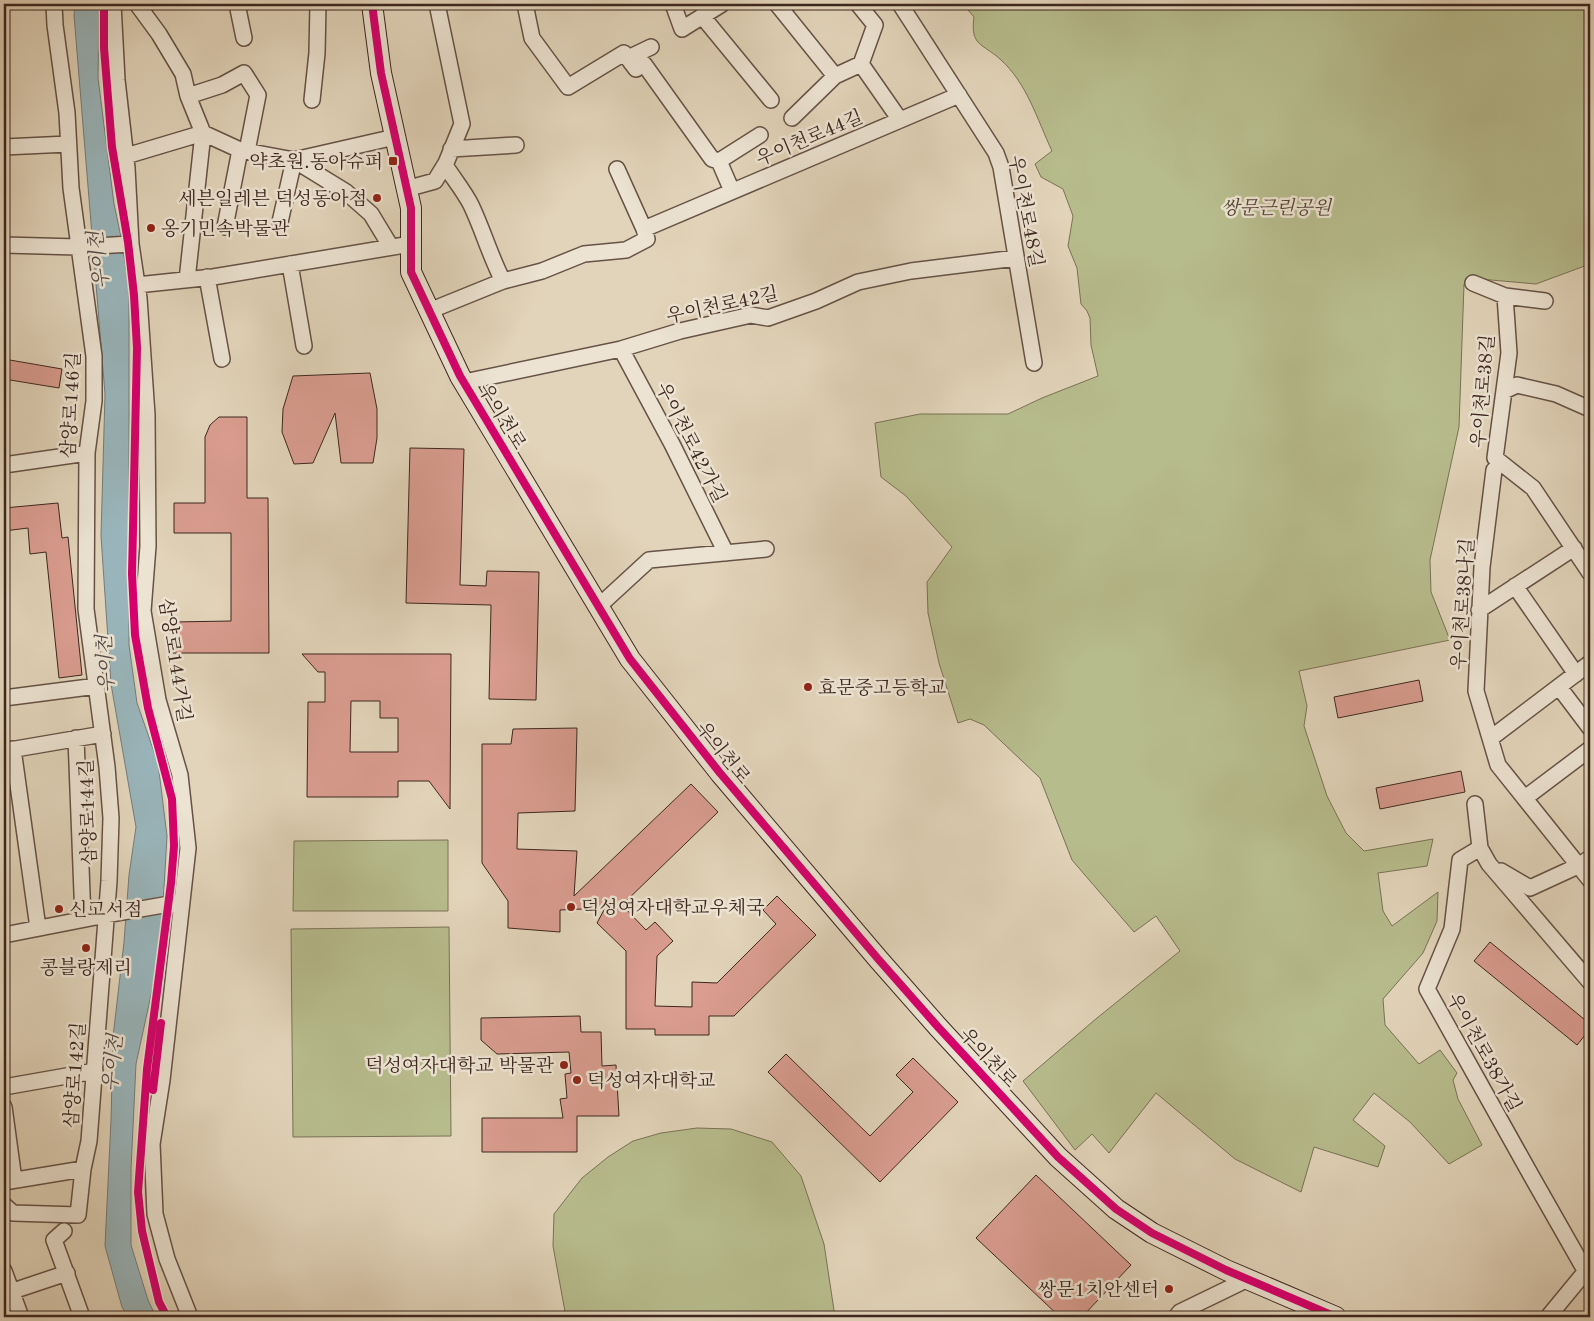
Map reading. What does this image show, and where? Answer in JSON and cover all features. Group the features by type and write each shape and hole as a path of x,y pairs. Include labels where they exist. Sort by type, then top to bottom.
{"street":[{"name":"삼양로146길","path":"54,4 67,114 70,188 94,356 94,401 87,453 86,609 97,686"},
{"name":"삼양로144가길","path":"113,4 117,80 126,156 131,244 137,286 147,415 148,546 143,611 158,700 180,775 188,848 162,1080 152,1144 155,1214 168,1259 190,1317"},
{"path":"137,4 159,34 183,74 188,96 203,133 187,280"},
{"path":"237,4 244,38"},
{"path":"312,100 317,52 318,4"},
{"name":"우이천로","path":"372,4 381,73 411,208 410,244 412,272 464,382 630,660 720,773 879,960 1058,1157 1116,1210 1152,1233 1192,1254 1336,1317"},
{"path":"406,189 435,181 444,166 462,124 437,4"},
{"path":"525,4 532,38 568,87 624,53 636,69 644,64 712,159 719,161 732,190"},
{"path":"673,4 682,29 722,4"},
{"path":"777,4 835,76"},
{"path":"858,4 875,25 861,64"},
{"name":"우이천로48길","path":"900,4 996,153 1001,167 1034,363"},
{"path":"702,16 771,100"},
{"path":"628,58 651,47"},
{"name":"우이천로44길","path":"792,118 835,76 861,64 900,120"},
{"path":"188,96 222,85 244,73 258,95 225,227"},
{"name":"우이천로44길","path":"644,229 959,95"},
{"path":"126,156 203,133 244,150 294,160 346,192 359,203 371,214 391,247"},
{"name":"우이천로44길","path":"719,161 760,135"},
{"path":"294,160 395,137"},
{"path":"4,147 68,144"},
{"path":"452,149 516,145"},
{"path":"280,222 294,160"},
{"path":"444,166 470,203 503,281"},
{"path":"430,310 503,281 542,271 584,254 626,250 647,239 617,169"},
{"path":"4,245 78,247 131,244"},
{"path":"137,286 207,278 410,244"},
{"name":"우이천로42길","path":"464,382 621,349 680,331 751,316 768,318 816,301 858,282 911,271 1016,258"},
{"path":"290,264 304,346"},
{"path":"207,278 222,359"},
{"path":"1473,283 1505,296 1544,301"},
{"name":"우이천로38길","path":"1505,296 1509,353 1496,458 1533,488 1590,572"},
{"name":"우이천로42가길","path":"621,349 672,444 726,553"},
{"path":"1504,391 1517,385 1556,394 1590,410"},
{"path":"4,465 87,453"},
{"name":"우이천로38나길","path":"1494,470 1482,567 1476,691 1498,765 1525,798 1585,861 1590,880"},
{"path":"1479,610 1574,548"},
{"path":"598,606 649,560 766,549"},
{"path":"1515,586 1576,674"},
{"path":"1491,738 1590,664"},
{"path":"4,698 97,686"},
{"name":"삼양로144길","path":"97,686 111,818 106,915"},
{"path":"1559,687 1590,728"},
{"path":"38,928 8,750 103,734"},
{"name":"삼양로144길","path":"76,738 84,919"},
{"path":"1525,798 1590,749"},
{"path":"1475,804 1480,848 1489,864 1590,982"},
{"name":"우이천로38가길","path":"1480,848 1460,860 1452,929 1426,989 1532,1177 1589,1271"},
{"path":"1489,864 1530,888 1585,861"},
{"path":"4,935 181,902"},
{"name":"삼양로142길","path":"4,1205 13,1213 78,1215 95,1071 106,915"},
{"path":"4,1087 95,1071"},
{"path":"4,1107 9,1181 82,1169"},
{"path":"64,1232 54,1240 82,1317"},
{"path":"4,1271 8,1293 21,1317"},
{"path":"1548,1317 1589,1271"},
{"path":"8,1293 67,1273"},
{"path":"1176,1317 1180,1312 1248,1279"}],"green space":[{"name":"쌍문근린공원","path":"963,4 1590,4 1590,264 1536,284 1480,279 1464,284 1459,427 1430,560 1431,592 1450,640 1299,671 1307,706 1304,726 1327,796 1346,833 1364,851 1433,839 1427,866 1378,873 1383,911 1392,926 1438,892 1437,921 1423,953 1383,999 1385,1025 1419,1064 1440,1050 1457,1073 1453,1080 1458,1099 1482,1145 1449,1164 1410,1122 1374,1093 1353,1120 1385,1146 1378,1167 1314,1147 1301,1192 1235,1159 1156,1093 1109,1153 1092,1134 1075,1150 1023,1081 1180,951 1156,916 1134,932 1072,860 1040,778 984,725 970,719 958,723 939,663 928,613 927,582 952,547 906,496 881,477 875,423 920,414 1008,414 1042,398 1098,376 1091,345 1090,318 1081,304 1077,268 1068,246 1073,216 1063,189 1041,177 1035,164 1052,151 1024,90 1000,59 976,39 973,26 974,17"},
{"path":"448,840 448,911 293,911 294,841"},
{"path":"449,927 451,1136 293,1137 291,929"},
{"path":"697,1128 731,1129 772,1142 801,1176 824,1244 835,1317 566,1317 553,1246 554,1214 582,1178 608,1157 633,1141 661,1133"}],"water":[{"name":"우이천","path":"75,4 99,4 98,78 114,204 129,275 129,645 137,703 158,763 167,836 161,938 156,972 136,1064 131,1169 131,1245 148,1300 156,1317 128,1317 122,1307 105,1246 113,1037 124,942 129,875 136,827 111,684 101,536 105,394 74,15"}],"building":[{"path":"4,359 62,369 59,388 4,379"},
{"path":"370,373 377,409 377,438 373,463 341,463 335,413 313,463 294,464 282,432 283,409 293,376"},
{"path":"219,417 247,417 247,498 268,498 269,653 173,653 173,622 231,621 231,533 174,533 174,503 205,503 205,437 210,425"},
{"path":"410,448 464,449 460,585 486,586 487,571 539,572 536,700 489,699 491,605 406,603"},
{"path":"58,503 62,538 68,537 82,675 59,678 46,552 30,554 28,528 4,531 4,508"},
{"path":"302,654 451,654 450,809 429,781 398,781 398,797 307,797 308,702 325,702 325,672 318,672","holes":["351,701 380,701 380,718 398,718 398,752 350,752"]},
{"path":"1419,680 1423,701 1338,718 1334,697"},
{"path":"577,728 575,811 518,813 517,849 577,851 574,896 691,784 718,812 622,905 646,930 655,922 673,941 657,956 655,1006 692,1007 692,982 717,983 776,924 763,910 777,896 816,935 734,1016 709,1016 709,1035 655,1035 655,1029 626,1029 626,951 597,923 605,908 560,910 560,932 508,928 508,901 482,863 482,744 511,744 513,729"},
{"path":"1461,771 1465,792 1380,809 1376,788"},
{"path":"1490,942 1590,1024 1590,1029 1577,1045 1474,961"},
{"path":"580,1016 581,1032 601,1032 602,1066 616,1065 619,1116 577,1116 577,1152 482,1152 482,1118 563,1118 560,1099 567,1098 565,1074 571,1073 569,1052 497,1054 481,1040 481,1018"},
{"path":"786,1054 870,1136 913,1092 896,1075 913,1058 958,1102 880,1182 768,1072"},
{"path":"1036,1175 1131,1265 1082,1317 1060,1317 976,1238"}],"cycle path":[{"path":"104,4 104,48 112,147 128,242 137,348 132,574 135,635 148,708 172,799 174,846 171,883 147,1069 138,1192 142,1231 159,1302 167,1317"},
{"path":"372,4 381,73 411,208 411,272 460,376 630,659 720,773 879,960 1058,1157 1116,1209 1152,1233 1226,1270 1336,1317"},
{"path":"153,1090 161,1023"}],"place":[{"name":"약초원.동아슈퍼","path":"393,161"},
{"name":"세븐일레븐 덕성동아점","path":"377,198"},
{"name":"옹기민속박물관","path":"151,228"},
{"name":"효문중고등학교","path":"808,687"},
{"name":"덕성여자대학교우체국","path":"571,907"},
{"name":"신고서점","path":"59,909"},
{"name":"콩블랑제리","path":"86,948"},
{"name":"덕성여자대학교 박물관","path":"564,1065"},
{"name":"덕성여자대학교","path":"577,1080"},
{"name":"쌍문1치안센터","path":"1169,1289"}]}
